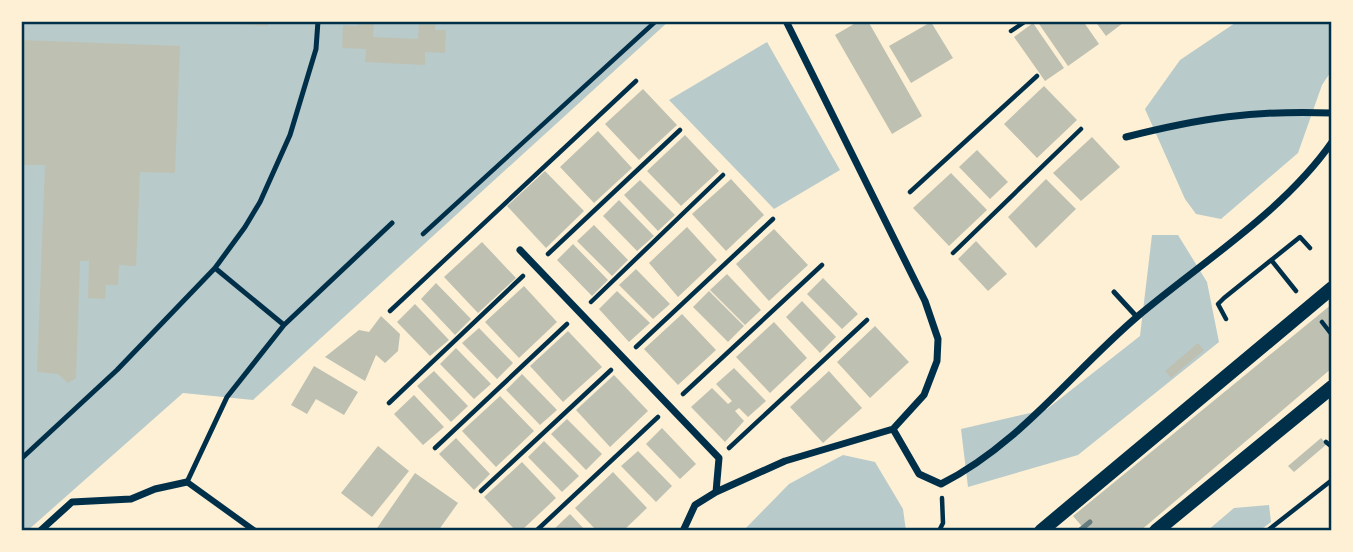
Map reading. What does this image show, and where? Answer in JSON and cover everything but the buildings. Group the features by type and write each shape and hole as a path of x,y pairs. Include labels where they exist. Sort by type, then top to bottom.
{"main road":[{"path":"1041,531 1332,288"},
{"path":"1156,531 1332,387"}],"street":[{"path":"683,531 695,505 716,492 785,461 893,429 924,395 937,361 938,339 925,301 786,21"},
{"path":"1126,137 1201,118 1277,111 1332,113"},
{"path":"893,429 919,474 941,484 990,455 1137,317 1235,238 1305,175 1332,142"},
{"path":"520,250 719,458 716,492"},
{"path":"40,531 72,502 131,499 155,489 187,482 255,531"}],"lane":[{"path":"21,459 117,370 215,268 261,202 290,135 316,49 318,21"},
{"path":"187,482 227,397 284,325 392,223"},
{"path":"215,268 284,325"},
{"path":"1114,292 1137,317"}],"path":[{"path":"423,234 656,21"},
{"path":"1011,31 1026,21"},
{"path":"910,192 1037,76"},
{"path":"390,312 636,81"},
{"path":"953,253 1081,129"},
{"path":"1226,319 1218,304 1224,298 1300,237 1310,248"},
{"path":"719,458 867,320"},
{"path":"1326,442 1332,447"},
{"path":"1267,531 1332,480"},
{"path":"939,531 943,523 941,484"}],"shaded area":[{"path":"21,21 669,21 253,400 183,393 27,531 21,531"},
{"path":"1238,21 1332,21 1332,70 1322,85 1298,153 1221,219 1196,214 1185,199 1145,109 1180,60"},
{"path":"767,42 840,170 774,209 669,100"},
{"path":"1152,235 1178,235 1207,282 1219,342 1078,455 968,487 961,429 1047,409 1140,336"},
{"path":"843,455 875,462 903,509 906,531 743,531 789,484"},
{"path":"1269,505 1271,522 1259,531 1207,531 1234,508"}],"railway":[{"path":"1079,531 1090,522"}]}
